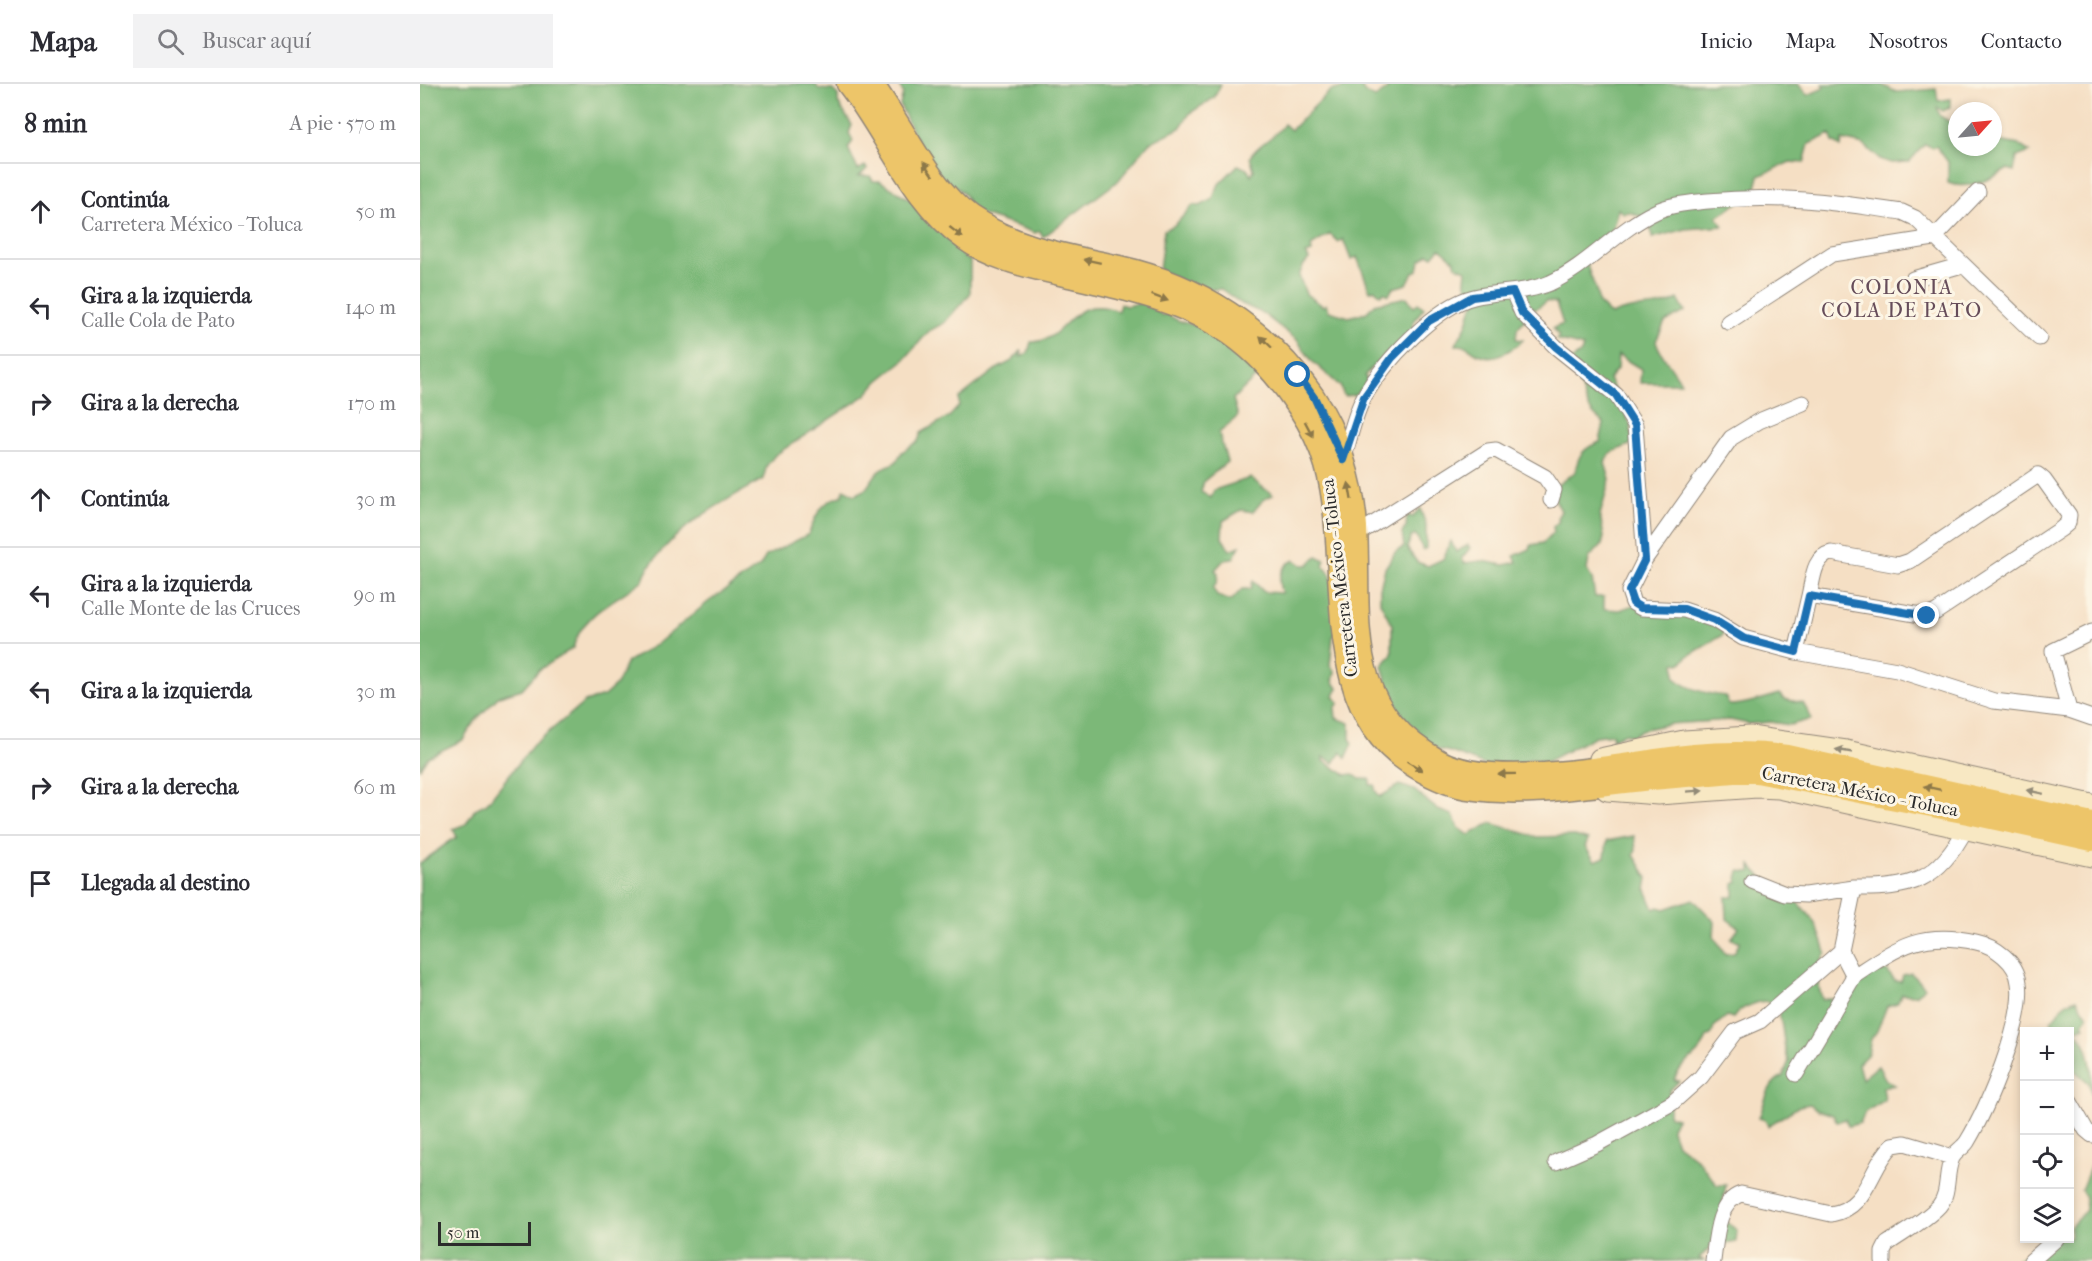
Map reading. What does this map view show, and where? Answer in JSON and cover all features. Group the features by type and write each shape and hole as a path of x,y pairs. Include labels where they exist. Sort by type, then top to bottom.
{"main road":[{"name":"Carretera México - Toluca","path":"848,84 885,136 921,194 947,225 967,241 1012,261 1153,296 1182,306 1228,331 1260,358 1279,379 1297,407 1325,461 1337,526 1349,678 1364,714 1385,744 1421,771 1465,787 1487,790 1574,788 1733,772 1757,772 1973,814 2092,840"},
{"name":"Carretera México - Toluca","path":"872,84 953,202 985,226 1017,243 1161,279 1228,310 1248,325 1298,375 1315,399 1343,460 1356,536 1360,646 1365,675 1372,694 1394,728 1442,762 1468,770 1504,774 1586,770 1691,756 1761,753 1787,756 2092,823"}],"street":[{"path":"1728,322 1832,254 1934,238 1978,192"},
{"path":"1343,460 1364,397 1392,358 1429,321 1472,297 1513,292 1549,283 1581,265 1626,228 1656,211 1686,204 1756,196 1818,200 1902,212 1915,218 2039,338"},
{"path":"1913,279 1962,265"},
{"path":"1513,292 1522,313 1556,347 1616,395 1635,425 1645,559"},
{"path":"1803,403 1759,421 1731,438 1645,559 1629,591 1633,603 1641,608 1684,609 1714,620 1743,638 1796,652 1897,670 1994,701 2069,710 2092,718"},
{"path":"1356,536 1478,457 1496,450 1549,480 1554,489 1551,500"},
{"path":"1796,652 1809,596 1817,562 1823,555 1832,553 1898,565 1904,563 2038,475 2069,515 2067,523 2061,529 1927,616 1809,596"},
{"path":"2069,710 2053,651 2092,632"},
{"path":"1548,772 1684,741 1750,737 1846,751 2092,805"},
{"path":"1574,788 1658,794 1756,787 1779,788 2092,856"},
{"path":"1752,881 1785,894 1806,895 1854,888 1888,889 1921,880 1950,855 1966,828"},
{"path":"1556,1162 1597,1144 1672,1102 1701,1077 1735,1032 1760,1020 1841,951 1854,888"},
{"path":"1796,1074 1854,976 1899,949 1926,938 1956,938 1988,945 2004,956 2017,973 2020,984 2018,1036 1989,1100 1966,1143 1952,1157 1941,1202 1887,1244 1882,1252 1883,1261"},
{"path":"1841,951 1854,976"},
{"path":"2074,1109 2086,1130 2092,1135"},
{"path":"1713,1261 1724,1206 1732,1198 1741,1194 1831,1214 1843,1212 1854,1205 1893,1144 1905,1143 1952,1157"},
{"path":"2031,1261 2051,1243"}],"green space":[{"path":"420,84 815,84 819,89 833,90 838,95 838,103 852,125 849,133 853,141 848,148 858,170 865,166 867,169 859,176 870,176 873,181 880,181 919,205 966,259 970,260 970,294 944,323 929,331 903,361 878,381 866,395 775,455 767,465 763,479 695,520 683,530 652,562 643,580 592,617 577,636 573,648 539,670 522,689 499,696 476,720 463,740 428,757 420,768"},
{"path":"899,84 1221,84 1214,98 1190,113 1180,128 1149,143 1118,181 1043,237 1040,231 1035,233 964,208 967,199 961,191 934,178 900,105 903,94"},
{"path":"1359,84 1365,93 1375,98 1387,90 1388,84 1798,84 1808,95 1824,88 1822,84 1880,84 1896,92 1936,89 1938,101 1950,99 1948,108 1943,111 1937,107 1940,116 1948,121 1948,156 2002,156 2002,142 2019,145 2030,152 2017,157 2014,171 2008,169 1994,177 1970,185 1955,185 1948,183 1948,162 1936,146 1933,148 1925,144 1909,162 1891,163 1880,159 1864,145 1842,140 1841,147 1833,142 1830,134 1809,144 1804,163 1790,162 1759,176 1755,191 1717,217 1723,226 1686,229 1652,238 1650,220 1629,212 1623,213 1618,209 1611,234 1606,233 1587,261 1598,302 1611,315 1662,305 1678,299 1685,312 1665,322 1656,341 1681,383 1640,383 1641,369 1618,355 1617,369 1609,379 1631,426 1632,444 1610,453 1605,463 1610,479 1600,515 1604,537 1602,545 1589,558 1587,570 1592,579 1595,597 1604,597 1604,609 1620,610 1639,603 1724,627 1723,635 1688,656 1680,664 1675,663 1675,678 1698,691 1725,696 1729,705 1747,703 1780,694 1783,699 1803,703 1812,719 1790,725 1770,722 1749,724 1730,720 1669,724 1641,730 1632,736 1625,733 1611,740 1613,734 1595,736 1546,762 1530,759 1520,764 1487,766 1451,752 1423,746 1384,694 1386,679 1382,666 1392,654 1392,625 1380,602 1380,588 1385,568 1396,551 1404,547 1402,533 1406,527 1407,515 1413,517 1420,508 1426,525 1426,548 1423,550 1416,535 1411,537 1407,548 1417,562 1428,566 1443,559 1451,541 1456,552 1468,545 1470,548 1462,558 1464,563 1482,561 1504,565 1517,562 1514,556 1530,549 1531,545 1543,543 1554,532 1553,527 1559,521 1557,518 1561,511 1555,499 1556,486 1575,472 1578,461 1585,450 1600,442 1604,423 1588,406 1575,375 1578,367 1569,362 1581,353 1583,347 1557,340 1559,336 1553,328 1563,324 1556,303 1546,301 1536,309 1529,306 1529,314 1517,329 1516,339 1523,340 1502,354 1484,356 1461,345 1456,345 1476,301 1470,297 1465,280 1466,270 1456,266 1454,260 1440,248 1433,256 1429,254 1420,261 1418,270 1413,272 1407,284 1393,288 1389,295 1384,292 1381,295 1374,289 1370,291 1357,257 1351,260 1343,239 1338,242 1330,234 1311,246 1312,252 1306,254 1309,259 1299,276 1306,294 1323,306 1326,304 1329,311 1349,317 1367,312 1374,304 1407,297 1414,307 1418,303 1424,308 1414,322 1412,339 1376,363 1365,375 1367,384 1354,395 1344,396 1340,386 1312,361 1297,340 1262,313 1242,304 1221,289 1200,290 1159,270 1164,230 1175,225 1193,205 1200,206 1212,200 1219,184 1238,165 1247,169 1251,175 1254,170 1250,157 1258,147 1277,133 1284,124 1291,130 1330,91"},
{"path":"1146,302 1163,316 1167,313 1176,320 1213,333 1260,373 1233,399 1238,416 1219,433 1227,462 1204,481 1201,492 1211,498 1214,490 1250,478 1273,495 1263,500 1253,512 1241,510 1223,521 1222,538 1230,550 1240,546 1233,559 1224,560 1215,570 1218,573 1217,583 1213,588 1217,596 1231,601 1242,589 1251,589 1253,581 1264,592 1282,593 1281,574 1290,562 1295,560 1302,565 1308,565 1317,556 1325,560 1323,565 1331,575 1338,626 1333,637 1330,665 1335,672 1333,681 1338,688 1334,696 1339,703 1335,708 1336,718 1350,723 1350,739 1353,743 1346,758 1341,752 1334,763 1323,757 1324,761 1346,775 1353,774 1360,779 1370,779 1370,785 1375,785 1375,790 1380,797 1399,785 1414,790 1438,810 1453,815 1458,827 1469,835 1491,823 1537,837 1575,836 1588,840 1585,847 1595,861 1605,857 1607,841 1634,836 1636,849 1634,855 1648,878 1646,890 1654,909 1659,907 1665,909 1693,899 1715,922 1714,936 1725,954 1734,953 1740,941 1731,939 1739,928 1727,919 1726,897 1734,897 1734,884 1738,882 1739,871 1751,872 1751,865 1765,879 1800,905 1816,925 1826,953 1815,972 1822,999 1842,999 1866,971 1887,971 1895,981 1901,982 1903,975 1911,973 1925,987 1915,995 1902,994 1897,1003 1887,1006 1877,1031 1871,1039 1868,1054 1858,1064 1862,1079 1878,1066 1886,1080 1895,1085 1883,1087 1885,1100 1865,1112 1860,1123 1848,1126 1845,1119 1837,1122 1833,1115 1816,1109 1810,1104 1799,1106 1768,1126 1765,1120 1759,1118 1770,1088 1783,1076 1789,1061 1778,1012 1774,1005 1766,1001 1756,1003 1740,1010 1733,1018 1727,1016 1714,1027 1712,1034 1707,1037 1701,1049 1681,1068 1674,1080 1679,1081 1669,1091 1669,1116 1677,1118 1671,1127 1677,1144 1698,1160 1717,1185 1726,1185 1722,1210 1726,1221 1737,1230 1736,1242 1725,1244 1714,1239 1709,1249 1699,1258 1704,1261 420,1261 420,863 457,837 453,829 466,824 475,809 487,803 533,745 585,702 604,696 616,685 627,662 657,644 708,602 760,566 766,556 809,534 820,510 830,501 842,496 844,489 855,495 865,490 879,470 896,462 902,452 918,441 921,433 950,416 959,406 959,398 995,370 1012,361 1022,350 1020,357 1028,353 1031,342 1053,335 1078,313 1089,308 1101,307 1118,311 1120,304 1126,306"},
{"path":"2077,999 2088,1016 2083,1023 2085,1026 2075,1030 2081,1036 2088,1052 2092,1098 2089,1083 2074,1070 2076,1059 2074,1059 2074,1027 2055,1027 2051,1021 2066,1003"},
{"path":"2092,1163 2092,1260 2014,1261 2048,1243 2074,1243 2074,1223 2086,1210 2085,1197 2081,1190"}],"district":[{"name":"COLONIA COLA DE PATO","path":"1902,298"}],"route":[{"path":"1298,375 1315,399 1330,427 1343,460 1364,397 1392,358 1429,321 1472,297 1513,292 1522,313 1556,347 1616,395 1635,425 1645,559 1629,591 1633,603 1641,608 1684,609 1714,620 1743,638 1796,652 1809,596 1927,616"}]}
